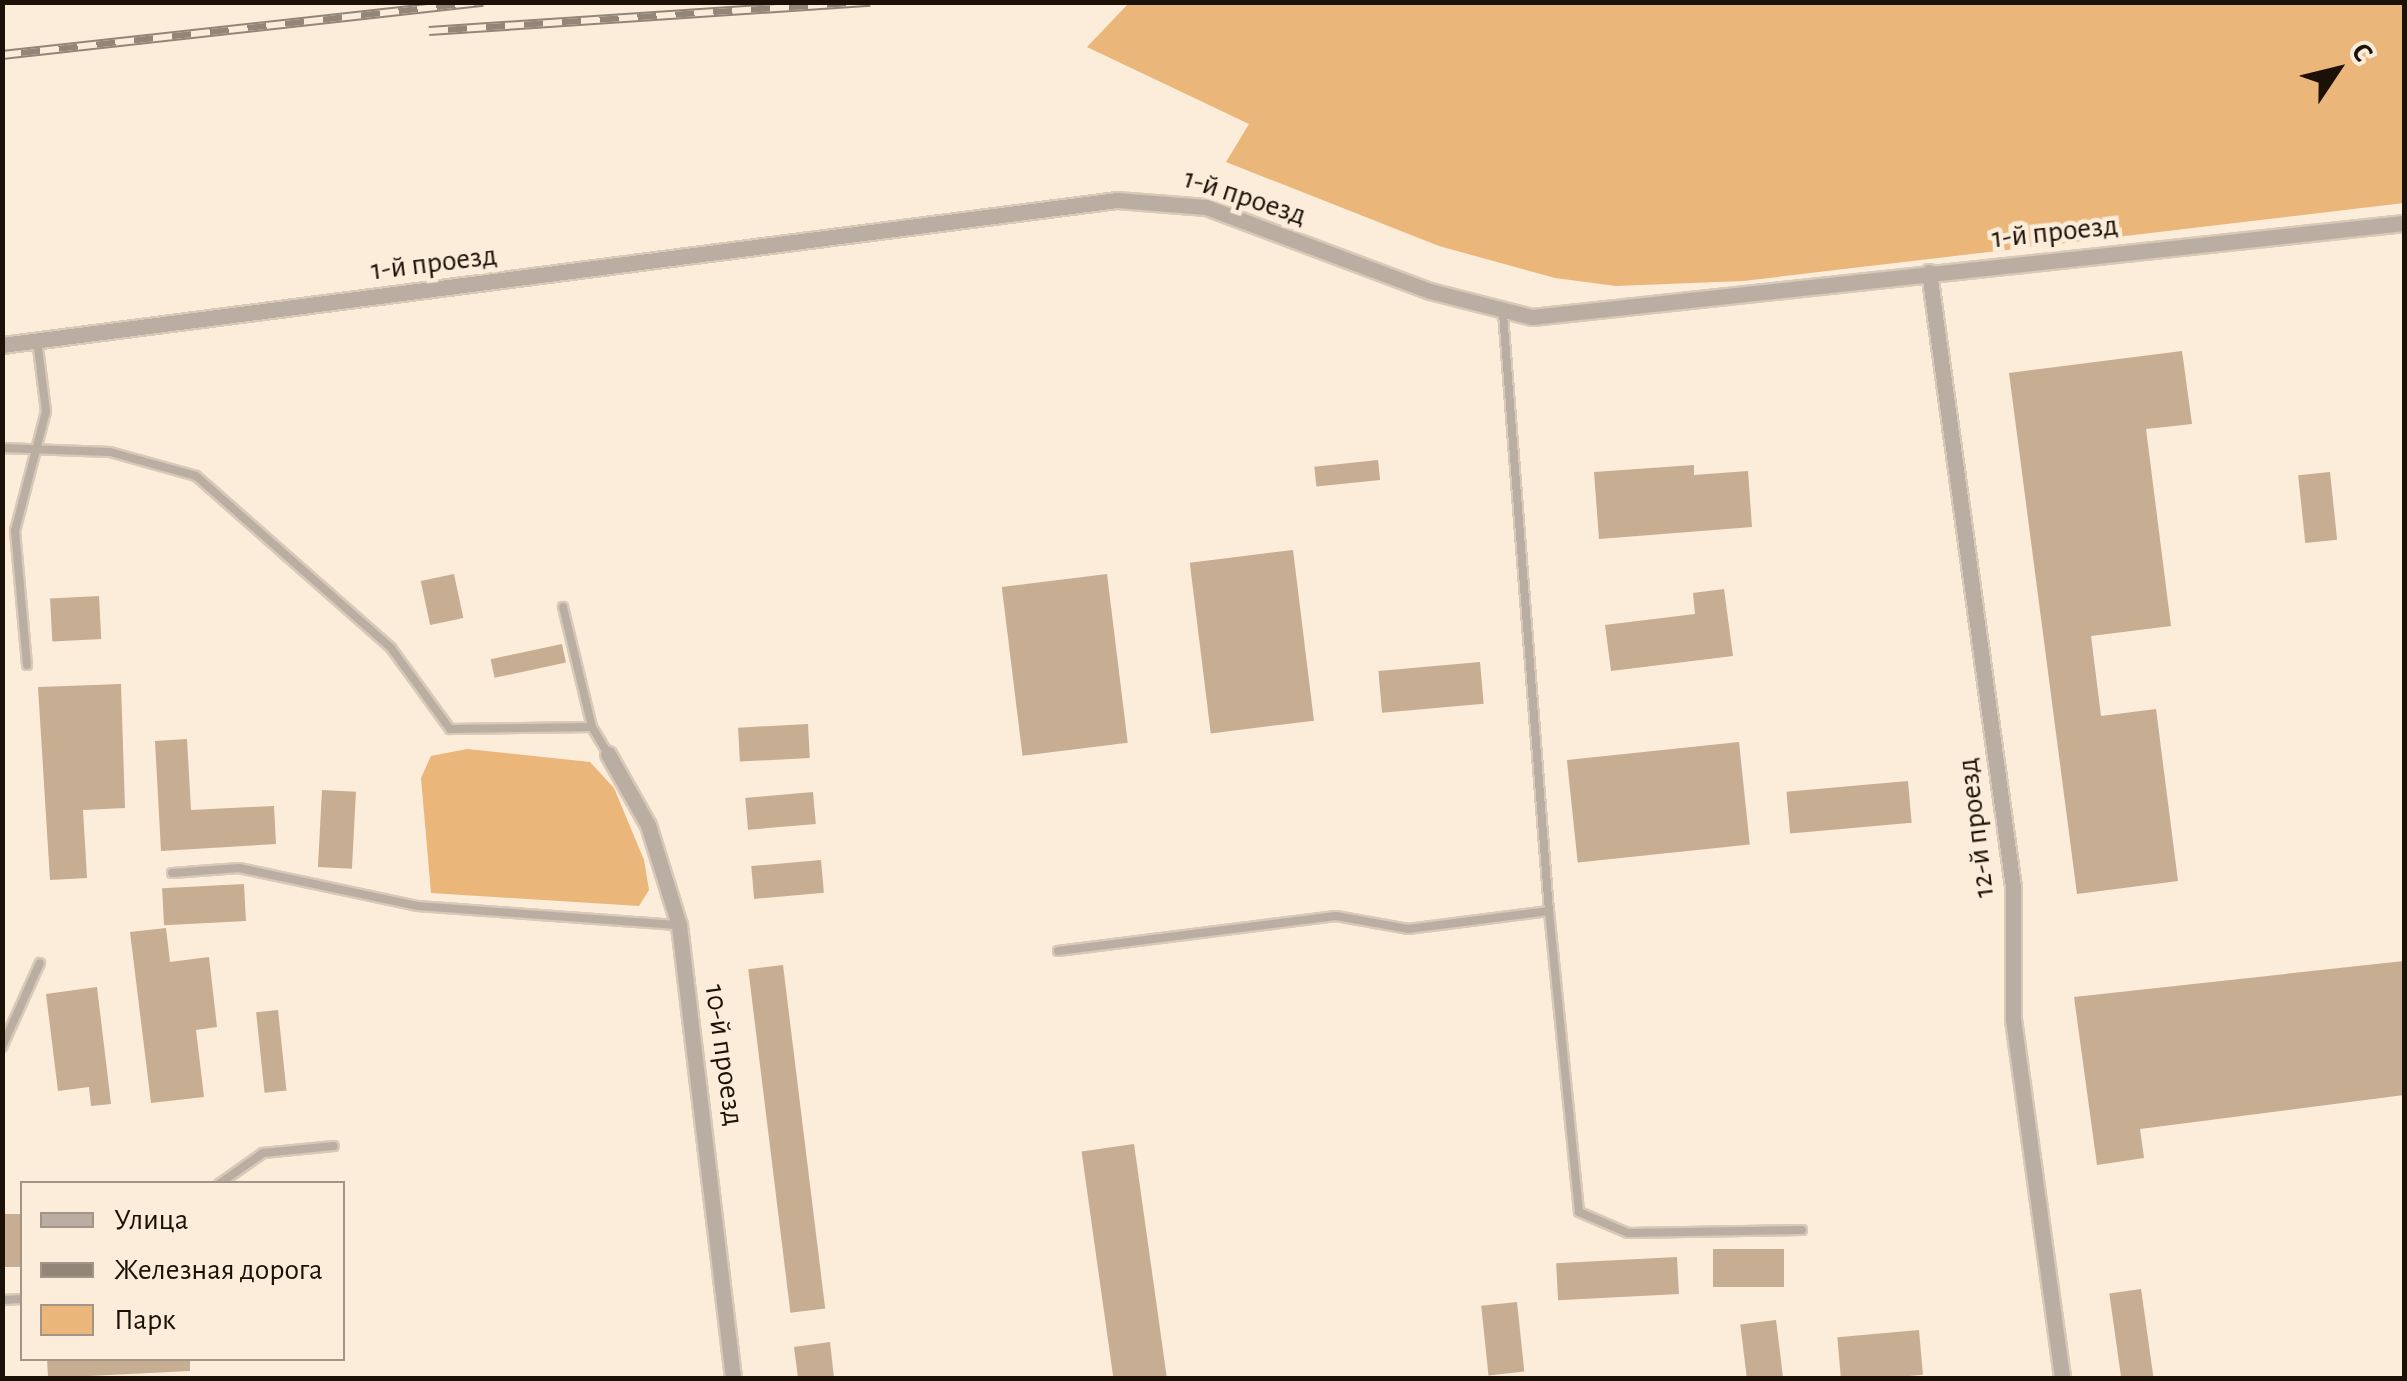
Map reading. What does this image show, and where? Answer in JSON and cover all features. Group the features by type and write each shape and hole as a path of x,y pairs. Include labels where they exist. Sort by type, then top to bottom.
{"street":[{"name":"1-й проезд","path":"2,345 1147,198 1206,207 1504,313 1573,316 1930,272 2404,223"},
{"name":"12-й проезд","path":"1930,272 2013,887 2013,1019 2062,1378"},
{"name":"10-й проезд","path":"608,754 648,825 679,926 733,1378"}],"lane":[{"path":"1504,313 1549,911 1580,1212 1628,1233 1802,1230"},
{"path":"27,665 16,520 46,411 37,340"},
{"path":"2,448 35,445 196,476 391,648 450,729 592,727"},
{"path":"563,607 592,727 608,754"},
{"path":"172,872 239,868 418,906 679,926"},
{"path":"1058,951 1336,916 1408,929 1549,911"},
{"path":"2,1047 40,964"},
{"path":"223,1181 264,1153 334,1146"}],"green space":[{"path":"1129,3 2404,3 2404,203 1743,281 1616,286 1555,278 1439,246 1226,162 1249,124 1087,47"},
{"path":"467,749 590,762 614,788 644,860 649,890 639,906 431,893 421,778 431,756"}],"building":[{"path":"2182,351 2192,424 2146,429 2171,626 2091,636 2101,716 2156,709 2178,881 2077,894 2009,373"},
{"path":"1378,460 1380,480 1316,487 1314,467"},
{"path":"1694,465 1694,475 1748,471 1752,527 1599,539 1594,472"},
{"path":"2330,472 2337,540 2305,543 2298,475"},
{"path":"1293,550 1314,721 1211,733 1190,563"},
{"path":"454,574 463,618 430,625 421,581"},
{"path":"1107,574 1128,743 1023,756 1002,587"},
{"path":"1724,589 1733,656 1611,671 1605,625 1695,614 1693,593"},
{"path":"99,596 101,639 52,642 50,599"},
{"path":"562,644 566,663 495,678 491,659"},
{"path":"1480,662 1484,704 1382,713 1378,671"},
{"path":"121,684 125,808 83,810 87,878 50,880 38,687"},
{"path":"808,724 810,758 740,762 738,728"},
{"path":"187,739 191,810 274,806 276,844 161,851 155,741"},
{"path":"1739,742 1750,844 1578,863 1567,760"},
{"path":"1908,781 1912,823 1790,833 1786,792"},
{"path":"322,790 356,792 352,869 318,867"},
{"path":"813,792 816,824 748,830 745,798"},
{"path":"821,860 824,893 754,899 751,866"},
{"path":"244,884 246,921 164,925 162,888"},
{"path":"166,928 170,962 209,957 217,1027 196,1030 204,1097 151,1103 130,932"},
{"path":"2404,961 2404,1095 2140,1129 2144,1158 2097,1165 2074,997"},
{"path":"783,965 825,1308 790,1313 748,969"},
{"path":"97,987 111,1104 91,1106 89,1087 58,1091 46,994"},
{"path":"278,1010 286,1091 265,1093 256,1012"},
{"path":"1134,1144 1167,1378 1113,1378 1082,1151"},
{"path":"2,1214 20,1214 20,1267 2,1267"},
{"path":"1713,1249 1784,1249 1784,1287 1713,1287"},
{"path":"1677,1257 1679,1294 1558,1300 1556,1263"},
{"path":"2141,1289 2154,1378 2121,1378 2109,1293"},
{"path":"1517,1302 1524,1372 1489,1375 1481,1306"},
{"path":"1776,1320 1783,1378 1747,1378 1740,1324"},
{"path":"1919,1330 1923,1375 1841,1378 1837,1337"},
{"path":"830,1342 834,1378 798,1378 794,1347"},
{"path":"47,1361 190,1361 190,1371 48,1378"}],"railway":[{"path":"2,55 483,2"},
{"path":"429,31 870,2"}]}
